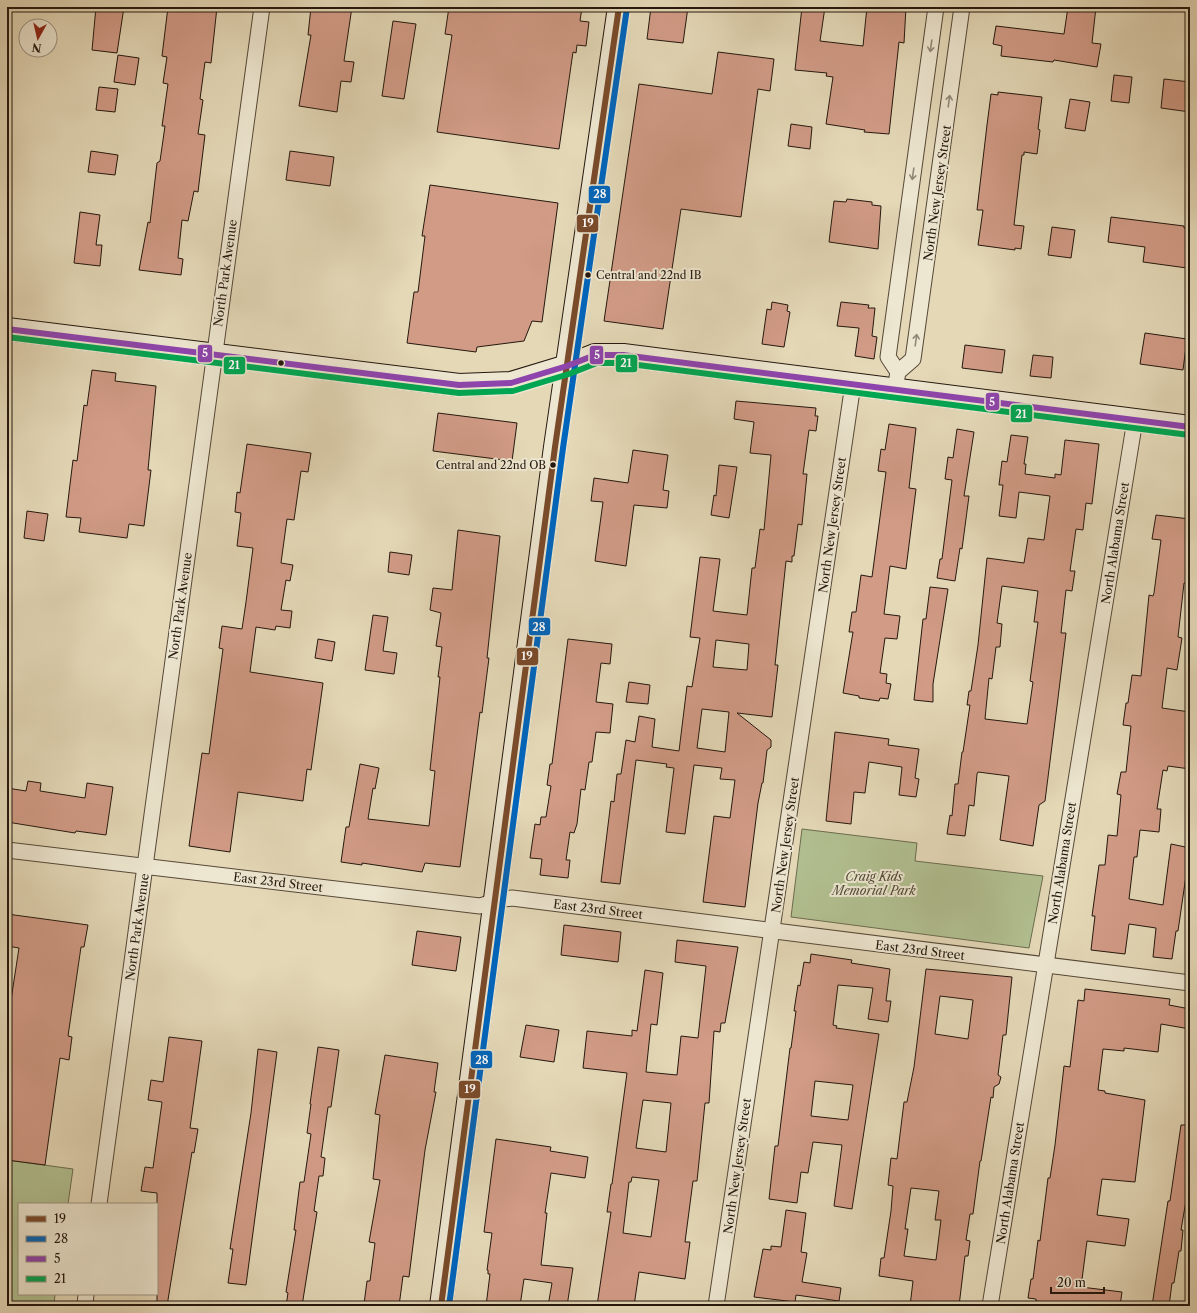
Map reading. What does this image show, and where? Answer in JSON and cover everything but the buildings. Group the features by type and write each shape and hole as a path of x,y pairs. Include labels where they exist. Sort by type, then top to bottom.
{"main road":[{"path":"441,1306 567,366 619,7"},
{"path":"7,328 459,385 511,383 567,366 595,355 623,355 853,384 896,381 1135,420 1190,427"}],"street":[{"name":"North Park Avenue","path":"99,1203 262,7"},
{"path":"896,381 888,357 936,7"},
{"name":"North New Jersey Street","path":"896,381 913,359 962,7"},
{"name":"North New Jersey Street","path":"716,1306 853,384"},
{"name":"North Alabama Street","path":"990,1306 1135,420"},
{"name":"East 23rd Street","path":"7,850 480,906 512,898 772,932 1190,983"},
{"path":"85,1306 86,1295"}],"green space":[{"name":"Craig Kids Memorial Park","path":"802,829 917,843 915,861 1043,876 1029,948 791,917"},
{"path":"7,1160 73,1169 68,1203 18,1203 18,1295 55,1295 54,1306 7,1306"}],"transit line":[{"name":"19","path":"441,1306 555,447 619,7"},
{"name":"28","path":"449,1306 563,448 627,8"},
{"name":"5","path":"7,329 459,385 511,383 567,366 595,355 623,355 1190,427"},
{"name":"21","path":"7,337 459,393 513,391 569,374 597,363 622,363 1189,435"}],"place":[{"name":"Central and 22nd IB","path":"588,275"},
{"name":"Central and 22nd OB","path":"553,465"}]}
